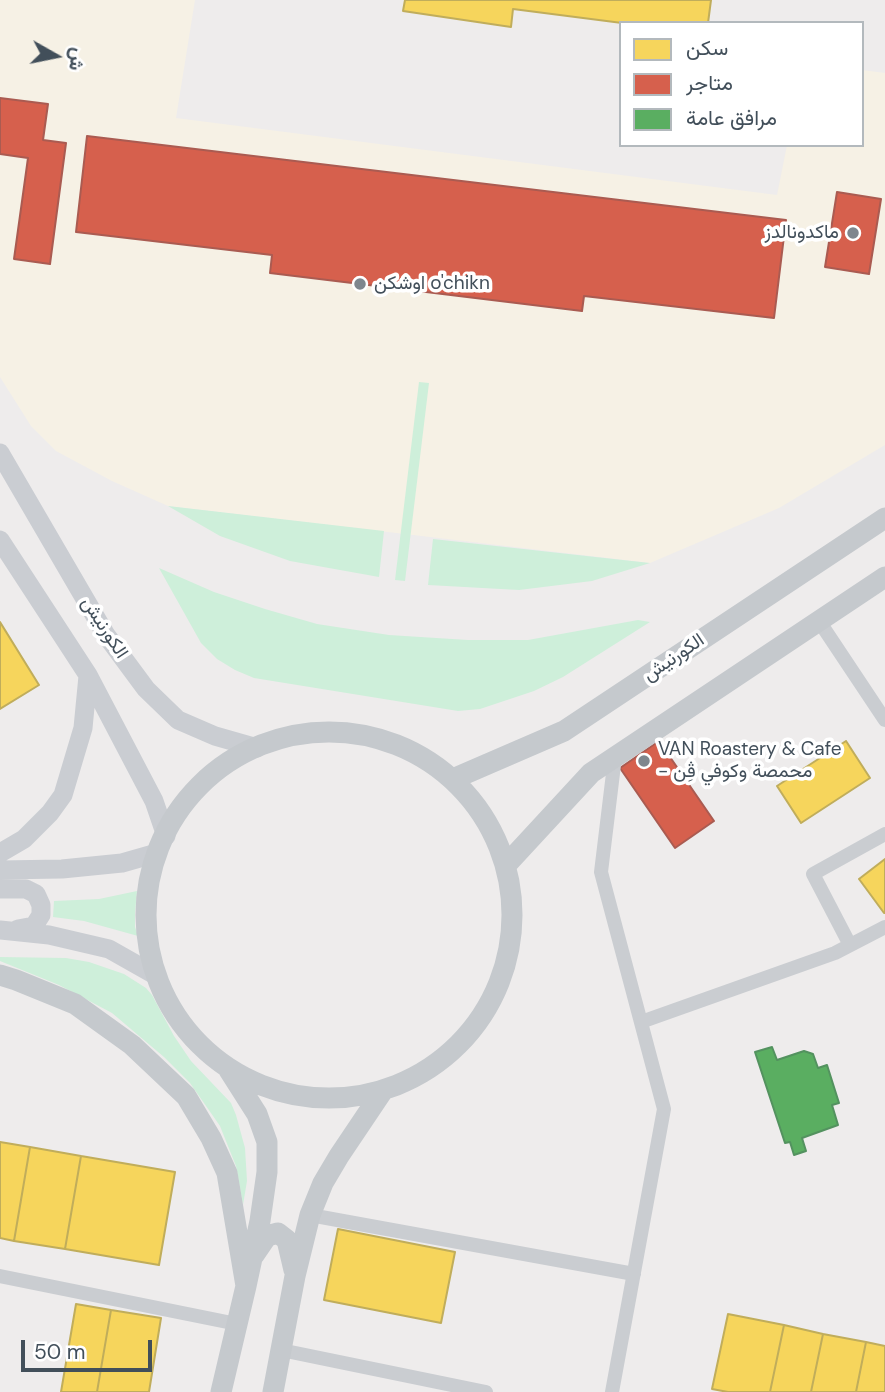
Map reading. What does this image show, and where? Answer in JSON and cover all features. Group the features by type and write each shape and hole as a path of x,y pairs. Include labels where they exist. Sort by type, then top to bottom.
{"main road":[{"name":"الكورنيش","path":"0,453 106,635 146,689 178,720 215,736 257,748"},
{"name":"الكورنيش","path":"453,779 564,731 885,518"},
{"name":"الكورنيش","path":"0,540 88,675 154,801 161,844"},
{"path":"506,866 591,773 885,577"},
{"path":"0,853 24,839 50,813 63,795 83,728 88,675"},
{"path":"221,1392 252,1256 267,1172 267,1142 257,1114 229,1070 184,1029 155,975 146,934 147,893 161,844 179,810 212,774 257,748 294,734 337,731 379,738 418,754 453,779 485,819 506,866 512,922 502,978 474,1028 433,1068 382,1092 330,1100 277,1093 229,1070"},
{"path":"0,870 62,869 122,863 161,844"},
{"path":"0,889 26,890 36,894 41,905 41,915 34,926 5,930"},
{"path":"5,930 49,935 110,949 155,975"},
{"path":"0,975 75,1004 132,1045 186,1096 228,1173 246,1286"},
{"path":"273,1392 295,1276 310,1215 323,1183 382,1092"},
{"path":"252,1256 267,1236 278,1233 286,1240 295,1276"}],"street":[{"path":"819,621 885,720"},
{"path":"612,1392 664,1109 601,872 615,757"},
{"path":"850,945 813,873 885,834"},
{"path":"641,1022 835,953 885,927"},
{"path":"310,1215 634,1274"},
{"path":"0,1276 237,1324"},
{"path":"281,1350 486,1392"}],"shaded area":[{"path":"0,0 195,0 176,118 777,195 787,147 864,147 864,70 885,73 885,445 779,508 650,563 168,506 112,481 56,451 31,426 0,377"}],"green space":[{"path":"419,382 429,383 405,581 395,580"},
{"path":"168,506 384,531 379,577 290,561 220,536"},
{"path":"433,539 650,563 592,581 519,590 428,585"},
{"path":"159,568 214,592 265,609 317,624 389,635 468,640 528,640 638,620 650,622 563,677 534,691 480,709 458,711 254,678 235,670 217,659 201,643"},
{"path":"137,891 135,927 138,936 84,921 53,917 54,901 99,899"},
{"path":"0,957 66,958 89,962 124,974 146,988 191,1061 231,1103 245,1148 247,1181 243,1205 236,1166 220,1126 190,1083 112,1013 59,985 0,961"}],"building: سكن":[{"path":"405,0 711,0 708,21 619,23 513,9 511,27 403,11"},
{"path":"0,622 39,685 0,709"},
{"path":"846,741 870,778 801,823 777,786"},
{"path":"885,859 885,913 884,913 859,879"},
{"path":"0,1142 30,1147 14,1241 0,1238"},
{"path":"30,1147 81,1156 65,1249 14,1241"},
{"path":"81,1156 175,1172 159,1265 65,1249"},
{"path":"338,1229 455,1252 441,1323 324,1300"},
{"path":"76,1304 111,1310 97,1392 61,1392"},
{"path":"111,1310 161,1318 149,1392 97,1392"},
{"path":"728,1314 784,1325 770,1392 728,1392 712,1389"},
{"path":"784,1325 823,1334 811,1392 770,1392"},
{"path":"823,1334 866,1342 856,1392 811,1392"},
{"path":"866,1342 885,1346 885,1392 856,1392"}],"building: متاجر":[{"path":"0,98 48,104 43,140 66,143 50,264 14,259 28,158 0,154"},
{"path":"87,136 786,220 774,318 584,296 582,311 270,273 272,255 76,232"},
{"name":"ماكدونالدز","path":"837,192 881,199 869,274 825,267"},
{"path":"659,741 714,821 675,848 620,768"}],"building: مرافق عامة":[{"path":"772,1047 777,1060 804,1051 813,1054 818,1068 827,1065 839,1103 832,1105 838,1125 802,1138 806,1151 794,1155 790,1142 785,1143 755,1052"}],"place":[{"name":"ماكدونالدز","path":"853,233"},
{"name":"اوشكن o'chikn","path":"360,284"},
{"name":"VAN Roastery & Cafe - محمصة وكوفي ڤِن","path":"644,761"}]}
